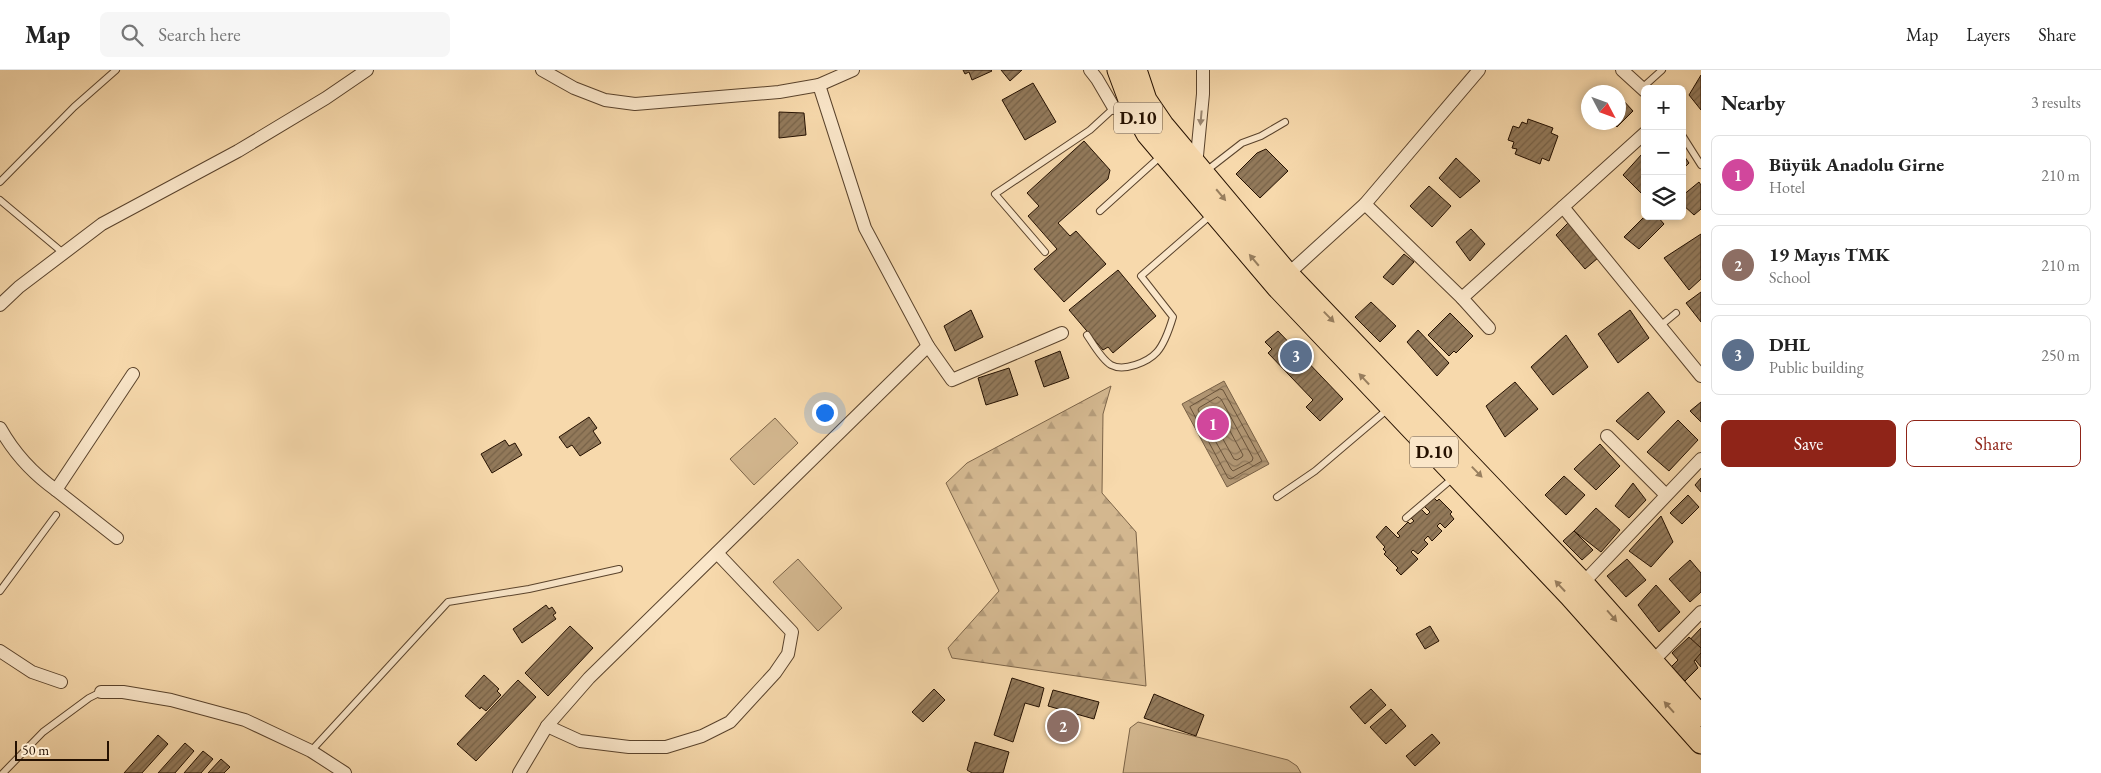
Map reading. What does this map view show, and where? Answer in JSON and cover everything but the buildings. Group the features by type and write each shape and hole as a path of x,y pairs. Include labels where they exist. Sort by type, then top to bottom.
{"main road":[{"name":"D.10","path":"1118,70 1131,105 1147,134 1277,287 1575,602 1701,743"},
{"name":"D.10","path":"1136,70 1146,100 1162,126 1288,274 1583,583 1701,716"}],"street":[{"path":"0,305 62,252 102,224 238,151 326,98 367,70"},
{"path":"542,70 574,88 605,100 635,104 780,92 819,85 853,70"},
{"path":"1090,70 1114,108"},
{"path":"1199,169 1203,70"},
{"path":"1288,274 1365,204 1479,70"},
{"path":"1622,70 1641,87"},
{"path":"819,85 865,228 928,346 952,380 1062,333"},
{"path":"1462,298 1641,137"},
{"path":"1365,204 1462,298 1489,328"},
{"path":"1563,207 1701,376"},
{"path":"519,773 547,726 589,678 928,346"},
{"path":"56,490 133,374"},
{"path":"0,428 22,460 38,477 117,538"},
{"path":"1606,436 1666,496"},
{"path":"1583,583 1701,459"},
{"path":"547,726 580,740 629,747 666,747 702,736 730,722 775,672 788,654 792,632 717,552"},
{"path":"1652,662 1701,612"},
{"path":"0,651 32,672 61,682"},
{"path":"101,692 123,692 171,700 245,720 311,751 345,773"}],"lane":[{"path":"0,182 74,107 116,70"},
{"path":"1647,85 1662,70"},
{"path":"1045,252 994,194 1090,130 1114,108"},
{"path":"1199,169 1213,167 1242,143 1261,136 1285,122"},
{"path":"1686,141 1701,165"},
{"path":"1100,211 1164,154"},
{"path":"0,200 62,252"},
{"path":"1087,335 1110,365 1122,368 1143,361 1158,352 1173,316 1142,276 1214,213"},
{"path":"1660,326 1676,313"},
{"path":"1277,497 1315,471 1390,407"},
{"path":"1406,518 1456,476"},
{"path":"0,591 56,515"},
{"path":"311,751 448,602 529,589 619,569"},
{"path":"7,772 42,732 89,698 101,692"}],"green space":[{"path":"1111,386 1103,414 1102,493 1136,532 1146,686 952,658 948,648 999,591 946,483 967,463"},
{"path":"775,418 798,443 754,485 730,459"},
{"path":"798,559 842,608 818,631 773,582"},
{"path":"1138,722 1288,760 1297,766 1301,773 1123,773 1130,728"}],"water":[{"path":"1224,381 1269,464 1227,487 1182,404"}],"place":[{"name":"DHL","path":"1296,356"},
{"name":"Büyük Anadolu Girne","path":"1213,424"},
{"name":"19 Mayıs TMK","path":"1063,726"}]}
